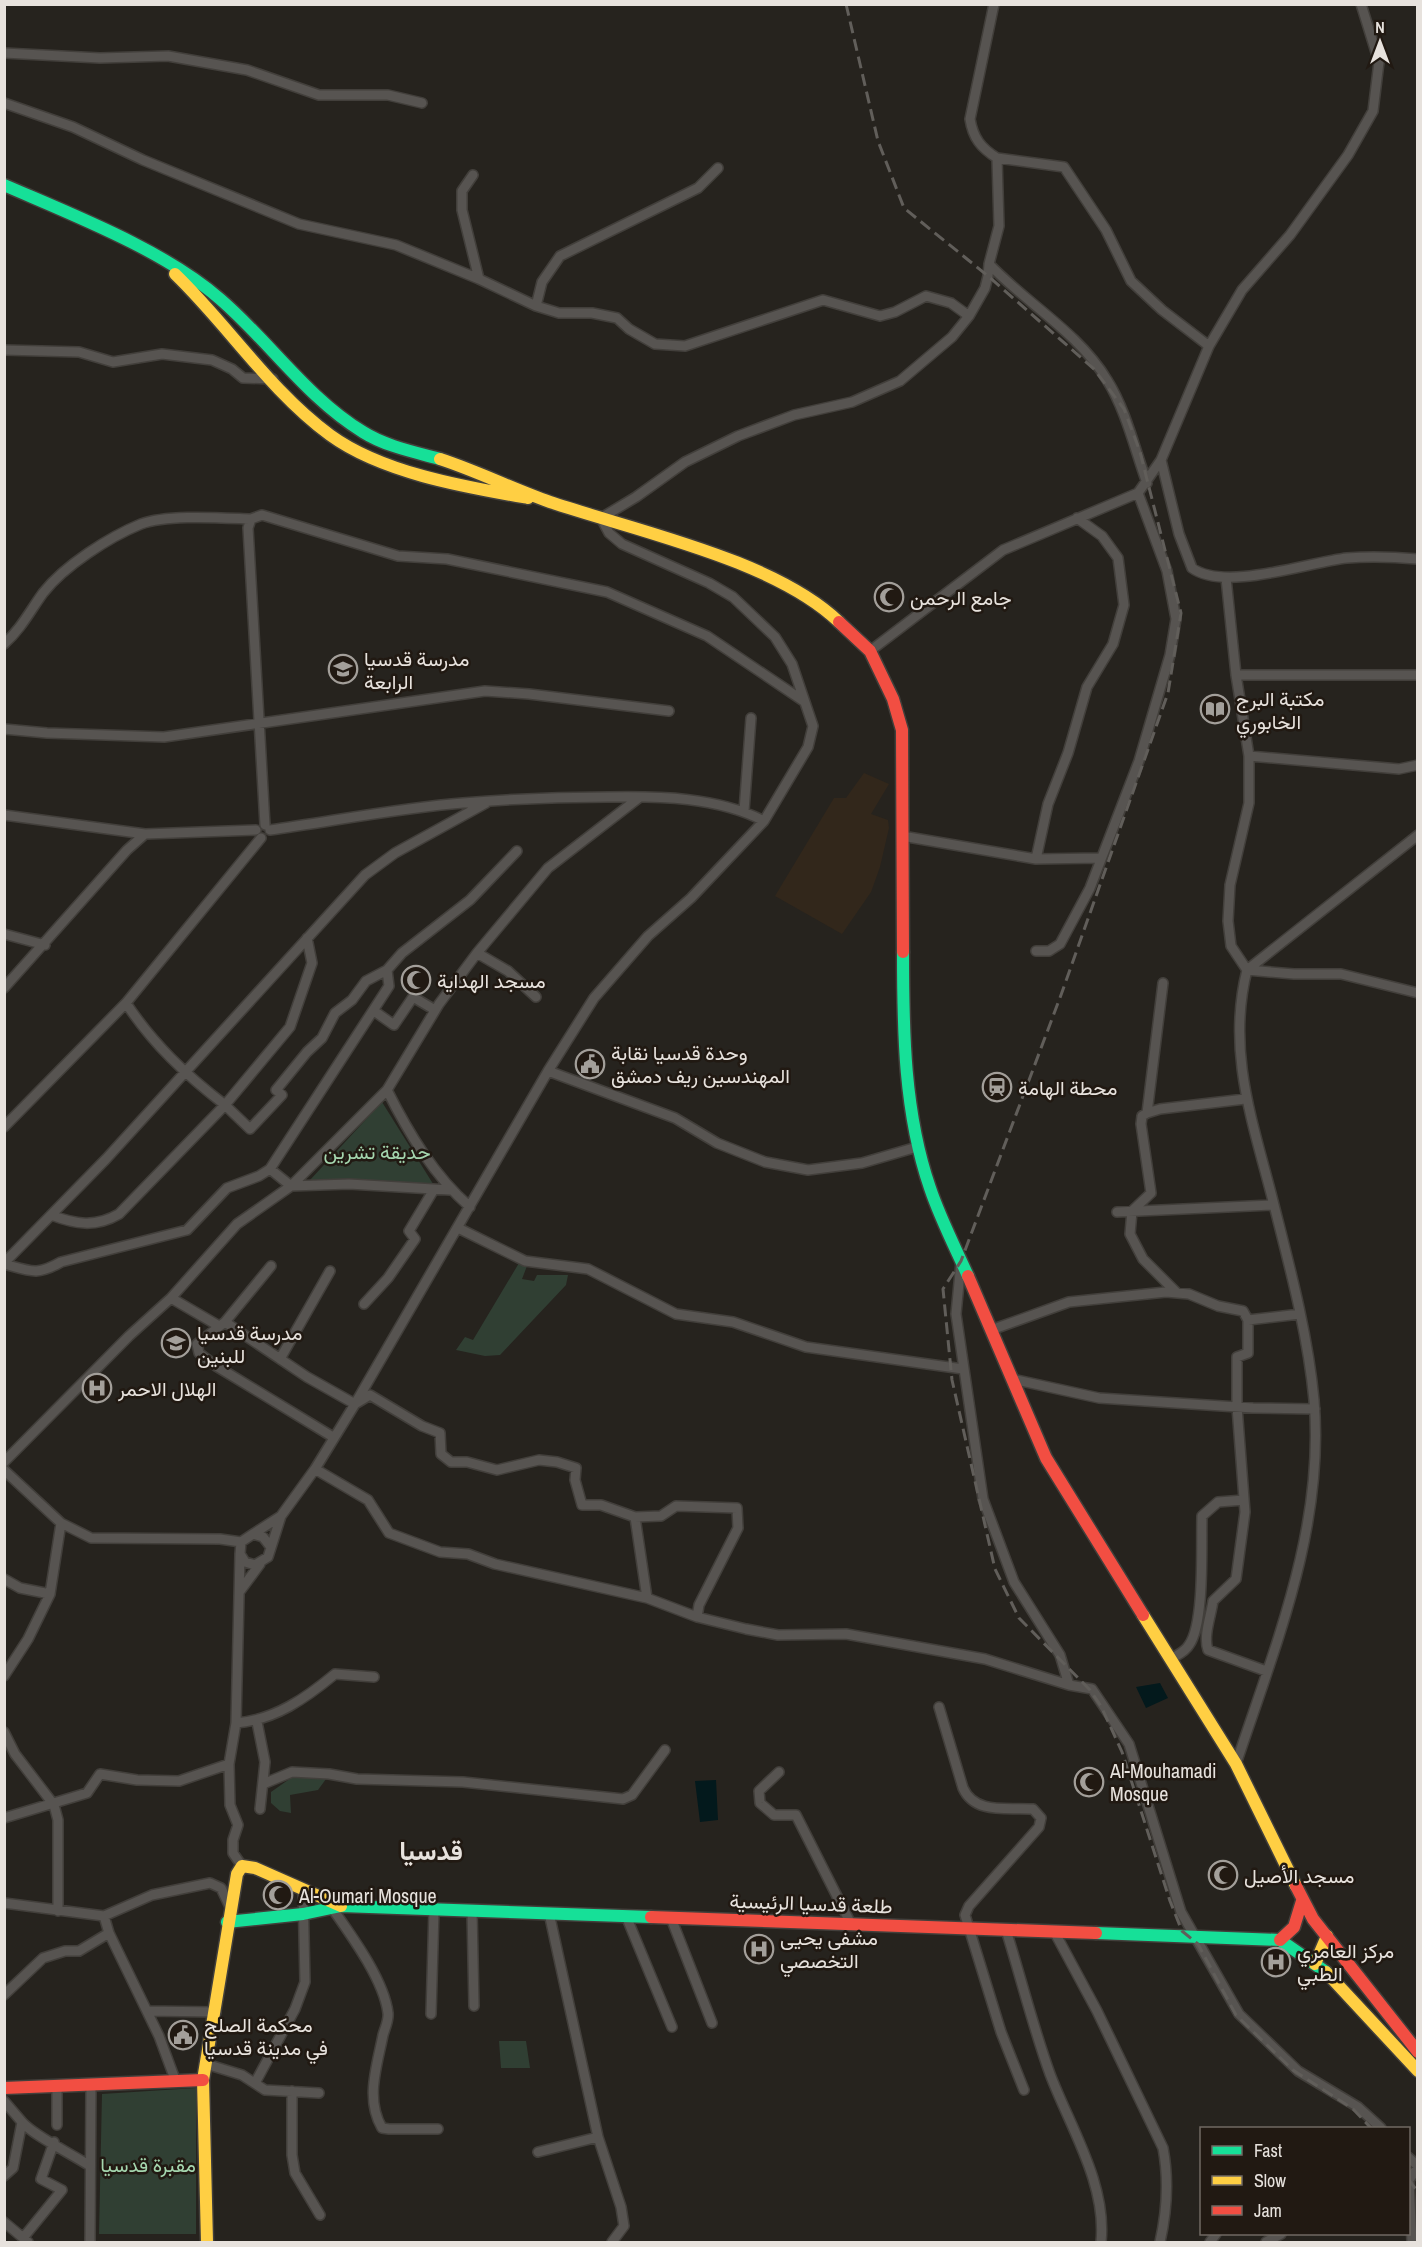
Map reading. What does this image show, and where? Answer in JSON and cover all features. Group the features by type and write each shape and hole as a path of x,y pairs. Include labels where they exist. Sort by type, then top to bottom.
{"main road":[{"path":"4,185 94,224 187,274 220,299 331,409 352,426 390,444 464,467 548,501 738,562 825,608 870,651 893,699 902,729 904,761 903,996 909,1101 917,1147 930,1188 1046,1458 1236,1764 1302,1900 1327,1936 1418,2052"},
{"path":"155,257 204,302 273,379 330,435 360,453 393,465 480,489 548,501"},
{"path":"207,2242 202,2080 216,2012 227,1922 237,1874 242,1866"},
{"name":"طلعة قدسيا الرئيسية","path":"242,1866 255,1868 337,1907"},
{"path":"1302,1900 1294,1927 1280,1940 1315,1964 1354,1998 1418,2071"},
{"name":"طلعة قدسيا الرئيسية","path":"227,1922 303,1914 337,1907 1280,1940"},
{"path":"1315,1964 1327,1936"},
{"path":"4,2088 202,2080"}],"street":[{"path":"993,4 970,119 973,134 984,150 997,158 1064,167 1106,230 1131,281 1162,310 1209,346"},
{"path":"870,651 1003,550 1138,493 1147,483 1161,460 1209,346 1242,290 1290,235 1348,155 1373,111 1379,62 1361,4"},
{"path":"4,53 100,58 168,56 248,70 319,95 388,95 422,103"},
{"path":"4,103 73,127 143,160 299,224 396,245 479,279 536,306 560,313 592,313 617,318 629,329 655,344 685,346 823,300 880,316 895,312 926,296 951,303 969,316"},
{"path":"240,1591 268,1557 281,1516 315,1469 355,1404 548,1071 594,998 648,936 691,898 764,821 808,747 813,726 792,664 775,637 757,617 733,597 710,583 622,544 609,533 601,518 652,487 685,462 738,436 794,415 852,402 900,381 952,337 969,316 985,288 999,226 997,158"},
{"path":"536,306 542,282 560,256 698,188 718,168"},
{"path":"473,176 462,191 462,210 479,279"},
{"path":"989,264 1012,288 1082,347 1108,380 1147,483"},
{"path":"4,350 79,352 113,362 162,354 212,360 232,369 243,378 273,379"},
{"path":"1161,460 1179,534 1192,568 1204,575 1226,578 1348,558 1418,559"},
{"path":"1036,951 1049,951 1060,944 1090,888 1139,761 1165,674 1176,619 1167,571 1138,493"},
{"path":"4,644 21,628 44,592 67,568 142,524 202,517 251,519 262,515 272,516 399,556 447,560 607,592 707,636 805,702"},
{"path":"1036,859 1048,804 1068,753 1087,687 1113,644 1124,605 1118,558 1102,536 1077,518"},
{"path":"4,816 145,834 259,834 266,838 262,724 255,665 248,528 251,519"},
{"path":"1226,578 1236,675 1249,756 1249,803 1230,885 1228,921 1231,945 1247,970"},
{"path":"1236,675 1418,675"},
{"path":"4,729 47,733 164,737 485,691 669,711"},
{"path":"744,811 752,718"},
{"path":"1249,756 1399,769 1418,765"},
{"path":"267,828 463,802 557,797 640,796 684,800 744,811 764,821"},
{"path":"4,1462 129,1336 171,1298 237,1224 291,1186 387,1089 435,1010 477,953 548,868 640,796"},
{"path":"387,970 389,986 270,1169 260,1176 227,1188 187,1230 61,1262 34,1273 4,1264 184,1073 365,875 395,853 488,802"},
{"path":"4,988 45,945 127,850 145,834"},
{"path":"4,1127 126,1003 259,834"},
{"path":"1236,1764 1300,1568 1314,1486 1314,1409 1300,1314 1274,1205 1245,1099 1239,1053 1240,996 1247,970 1418,835"},
{"path":"902,836 1036,859 1100,858"},
{"path":"126,1003 147,1036 184,1073 250,1129 282,1095 276,1090 307,1052 322,1038 335,1014 352,1000 366,981 387,970 402,953 470,900 517,851"},
{"path":"4,934 45,945"},
{"path":"51,1215 77,1224 106,1222 119,1214 225,1106 290,1026 312,963 307,938"},
{"path":"477,953 508,971 536,997"},
{"path":"1247,970 1294,974 1341,974 1418,993"},
{"path":"1147,1113 1163,983"},
{"path":"374,1011 394,1025 413,997 435,1010"},
{"path":"548,1071 675,1118 717,1143 765,1162 808,1170 862,1163 917,1147"},
{"path":"387,1089 401,1119 450,1190 470,1207"},
{"path":"1177,1293 1143,1259 1130,1234 1132,1211 1151,1193 1140,1124 1142,1116 1160,1109 1245,1099"},
{"path":"270,1169 291,1186 349,1184 433,1191 450,1190"},
{"path":"364,1304 388,1278 415,1239 409,1231 433,1191"},
{"path":"1117,1212 1274,1205"},
{"path":"458,1228 525,1261 588,1269 676,1314 733,1322 806,1347 963,1369"},
{"path":"961,1261 956,1314 983,1499 1014,1582 1060,1655 1069,1685"},
{"path":"271,1266 222,1324 197,1344 199,1353 216,1366 333,1437"},
{"path":"280,1359 330,1271"},
{"path":"991,1330 1069,1302 1177,1293 1189,1294 1218,1306 1242,1311 1248,1320 1248,1353 1237,1357 1237,1407 1245,1512 1236,1579 1212,1601 1210,1624 1205,1641 1208,1650 1266,1671"},
{"path":"171,1298 222,1324 355,1404"},
{"path":"1248,1320 1300,1314"},
{"path":"1012,1379 1099,1398 1237,1407 1314,1409"},
{"path":"355,1404 370,1395 422,1426 440,1433 441,1454 451,1462 467,1462 497,1470 539,1460 557,1462 576,1468 574,1480 582,1505 601,1505 635,1516 661,1516 676,1506 737,1508 738,1528 699,1605 697,1617"},
{"path":"315,1469 369,1500 389,1533 440,1552 468,1554 495,1564 647,1598 697,1617 778,1635 846,1634 985,1659 1069,1685 1092,1689 1129,1744 1181,1912 1239,2014 1298,2071 1358,2107 1381,2127"},
{"path":"4,1470 61,1523 91,1538 219,1539 241,1542 281,1516"},
{"path":"1171,1659 1191,1644 1196,1622 1202,1578 1202,1516 1218,1502 1244,1500"},
{"path":"635,1516 647,1598"},
{"path":"4,1676 28,1639 50,1594 61,1523"},
{"path":"253,1534 263,1537 270,1546"},
{"path":"241,1542 236,1723 228,1764 230,1805 238,1825 233,1840 233,1853 242,1866"},
{"path":"240,1554 250,1564 260,1564"},
{"path":"4,1579 20,1588 50,1594"},
{"path":"236,1723 257,1722 307,1698 335,1674 374,1677"},
{"path":"939,1707 963,1788 970,1799 982,1806 1033,1809 1041,1818 1039,1827 969,1906 965,1915 1001,2032 1024,2090"},
{"path":"257,1722 265,1762 260,1809"},
{"path":"4,1732 21,1763 54,1805 58,1821 58,1911"},
{"path":"263,1784 292,1772 329,1774 357,1779 463,1782 623,1799 632,1795 665,1750"},
{"path":"4,1818 87,1794 100,1774 137,1780 179,1781 228,1764"},
{"path":"779,1772 759,1791 760,1803 774,1815 796,1815 851,1924"},
{"path":"4,1903 104,1916 152,1895 210,1884 221,1888 230,1907"},
{"path":"255,2083 295,2009 306,1982 303,1889"},
{"path":"337,1907 362,1950 388,2012 372,2090 379,2124 382,2128 389,2129 438,2129"},
{"path":"431,2014 434,1910"},
{"path":"472,1911 474,2006"},
{"path":"549,1913 598,2137 623,2217 624,2226 612,2242"},
{"path":"104,1916 109,1933 147,2011 176,2082"},
{"path":"626,1916 672,2027"},
{"path":"671,1918 712,2023"},
{"path":"1006,1930 1050,2073 1093,2178 1102,2226 1101,2242"},
{"path":"4,1995 43,1958 79,1950 109,1933"},
{"path":"1055,1933 1097,2012 1163,2148 1167,2171 1165,2220 1160,2242"},
{"path":"147,2011 216,2012"},
{"path":"206,2064 242,2075 265,2090 319,2093"},
{"path":"90,2242 91,2085"},
{"path":"57,2086 57,2125"},
{"path":"292,2091 292,2156 295,2173 320,2215"},
{"path":"4,2102 31,2133 54,2142 90,2166"},
{"path":"4,2176 13,2168 22,2122"},
{"path":"538,2152 598,2137"},
{"path":"4,2222 26,2240 62,2190 41,2179 54,2142"},
{"path":"1410,2201 1412,2242"}],"shaded area":[{"path":"864,773 889,784 871,814 888,820 889,828 880,867 871,892 842,934 775,896 834,798 846,798"}],"green space":[{"name":"حديقة تشرين","path":"382,1102 435,1187 310,1180"},
{"path":"519,1263 527,1266 522,1279 534,1281 537,1275 568,1275 566,1285 500,1355 485,1356 456,1350 465,1337 473,1340"},
{"path":"298,1773 326,1779 318,1790 290,1795 291,1813 280,1811 271,1803 271,1792"},
{"path":"499,2041 526,2041 530,2068 501,2068"},
{"name":"مقبرة قدسيا","path":"196,2088 196,2234 99,2234 102,2094"}],"water":[{"path":"1160,1683 1168,1698 1146,1708 1136,1687"},
{"path":"716,1780 718,1820 700,1822 695,1781"}],"railway":[{"path":"846,4 878,141 904,208 988,276 1094,369 1124,409 1140,452 1181,613 1168,693 1061,995 961,1261 943,1289 952,1380 995,1569 1019,1618 1090,1690 1101,1706 1122,1752 1170,1901 1182,1931 1198,1944 1236,2015 1293,2070 1353,2109 1370,2127"},
{"path":"1410,2182 1418,2192"}],"traffic: fast":[{"path":"4,185 88,221 172,265 197,281 238,315 306,386 343,418 381,441 440,459"},
{"path":"903,952 907,1072 915,1131 921,1160 934,1199 968,1276"},
{"path":"227,1922 303,1914 341,1906 651,1917"},
{"path":"1096,1933 1280,1940 1326,1972"}],"traffic: slow":[{"path":"175,274 288,398 330,435 351,448 399,469 451,483 528,498"},
{"path":"440,459 550,502 662,536 742,564 779,581 812,600 839,622"},
{"path":"1143,1615 1236,1764 1296,1886"},
{"path":"207,2242 203,2080 237,1874 242,1866 255,1868 341,1906"},
{"path":"1315,1964 1327,1936"},
{"path":"1326,1972 1418,2071"}],"traffic: jam":[{"path":"839,622 870,651 893,699 902,730 903,952"},
{"path":"968,1276 1046,1458 1143,1615"},
{"path":"1296,1886 1313,1919 1418,2052"},
{"path":"1280,1940 1294,1927 1302,1901"},
{"path":"651,1917 1096,1933"},
{"path":"4,2088 203,2080"}],"place":[{"name":"جامع الرحمن","path":"889,597"},
{"name":"مدرسة قدسيا الرابعة","path":"343,669"},
{"name":"مكتبة البرج الخابوري","path":"1215,709"},
{"name":"مسجد الهداية","path":"416,980"},
{"name":"وحدة قدسيا نقابة المهندسين ريف دمشق","path":"590,1064"},
{"name":"محطة الهامة","path":"997,1087"},
{"name":"مدرسة قدسيا للبنين","path":"176,1343"},
{"name":"الهلال الاحمر","path":"97,1388"},
{"name":"Al-Mouhamadi Mosque","path":"1089,1782"},
{"name":"مسجد الأصيل","path":"1223,1875"},
{"name":"Al-Oumari Mosque","path":"278,1895"},
{"name":"مشفى يحيى التخصصي","path":"759,1949"},
{"name":"مركز العامري الطبي","path":"1276,1962"},
{"name":"محكمة الصلح في مدينة قدسيا","path":"183,2035"}],"district":[{"name":"قدسيا","path":"431,1850"}]}
